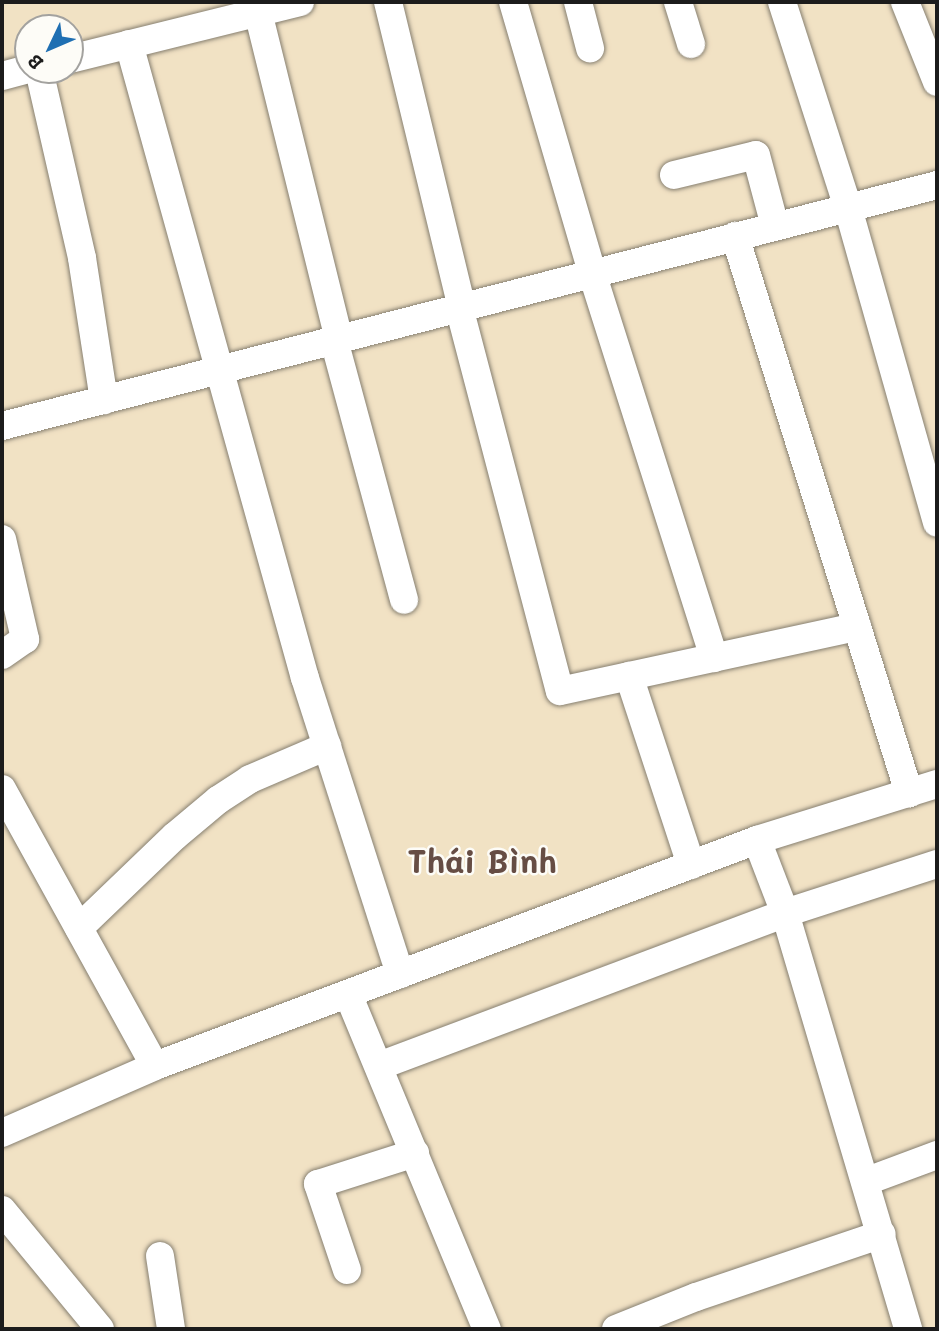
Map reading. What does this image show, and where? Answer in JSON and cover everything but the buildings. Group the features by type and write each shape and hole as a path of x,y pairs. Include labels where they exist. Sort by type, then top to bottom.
{"street":[{"path":"84,55 300,2"},
{"path":"388,2 460,307 560,691 857,627"},
{"path":"513,2 592,274 714,658"},
{"path":"578,2 590,48"},
{"path":"678,2 691,44"},
{"path":"782,2 848,208 937,523"},
{"path":"905,2 937,82"},
{"path":"258,12 337,339 404,600"},
{"path":"129,44 301,666 400,974"},
{"path":"42,84 82,258 104,400"},
{"path":"674,175 756,155 775,226"},
{"path":"2,426 937,185"},
{"path":"735,236 909,793"},
{"path":"2,539 25,639 2,655"},
{"path":"629,676 691,865"},
{"path":"79,929 175,836 218,800 250,779 327,746"},
{"path":"2,1133 155,1066 757,840 937,784"},
{"path":"2,789 155,1066"},
{"path":"757,840 785,913 867,1181 908,1329"},
{"path":"379,1066 785,913 937,864"},
{"path":"348,994 487,1329"},
{"path":"347,1270 318,1184 415,1153"},
{"path":"867,1181 937,1155"},
{"path":"2,1211 100,1329"},
{"path":"616,1329 696,1297 882,1234"},
{"path":"160,1256 171,1329"}],"district":[{"name":"Thái Bình","path":"482,860"}]}
